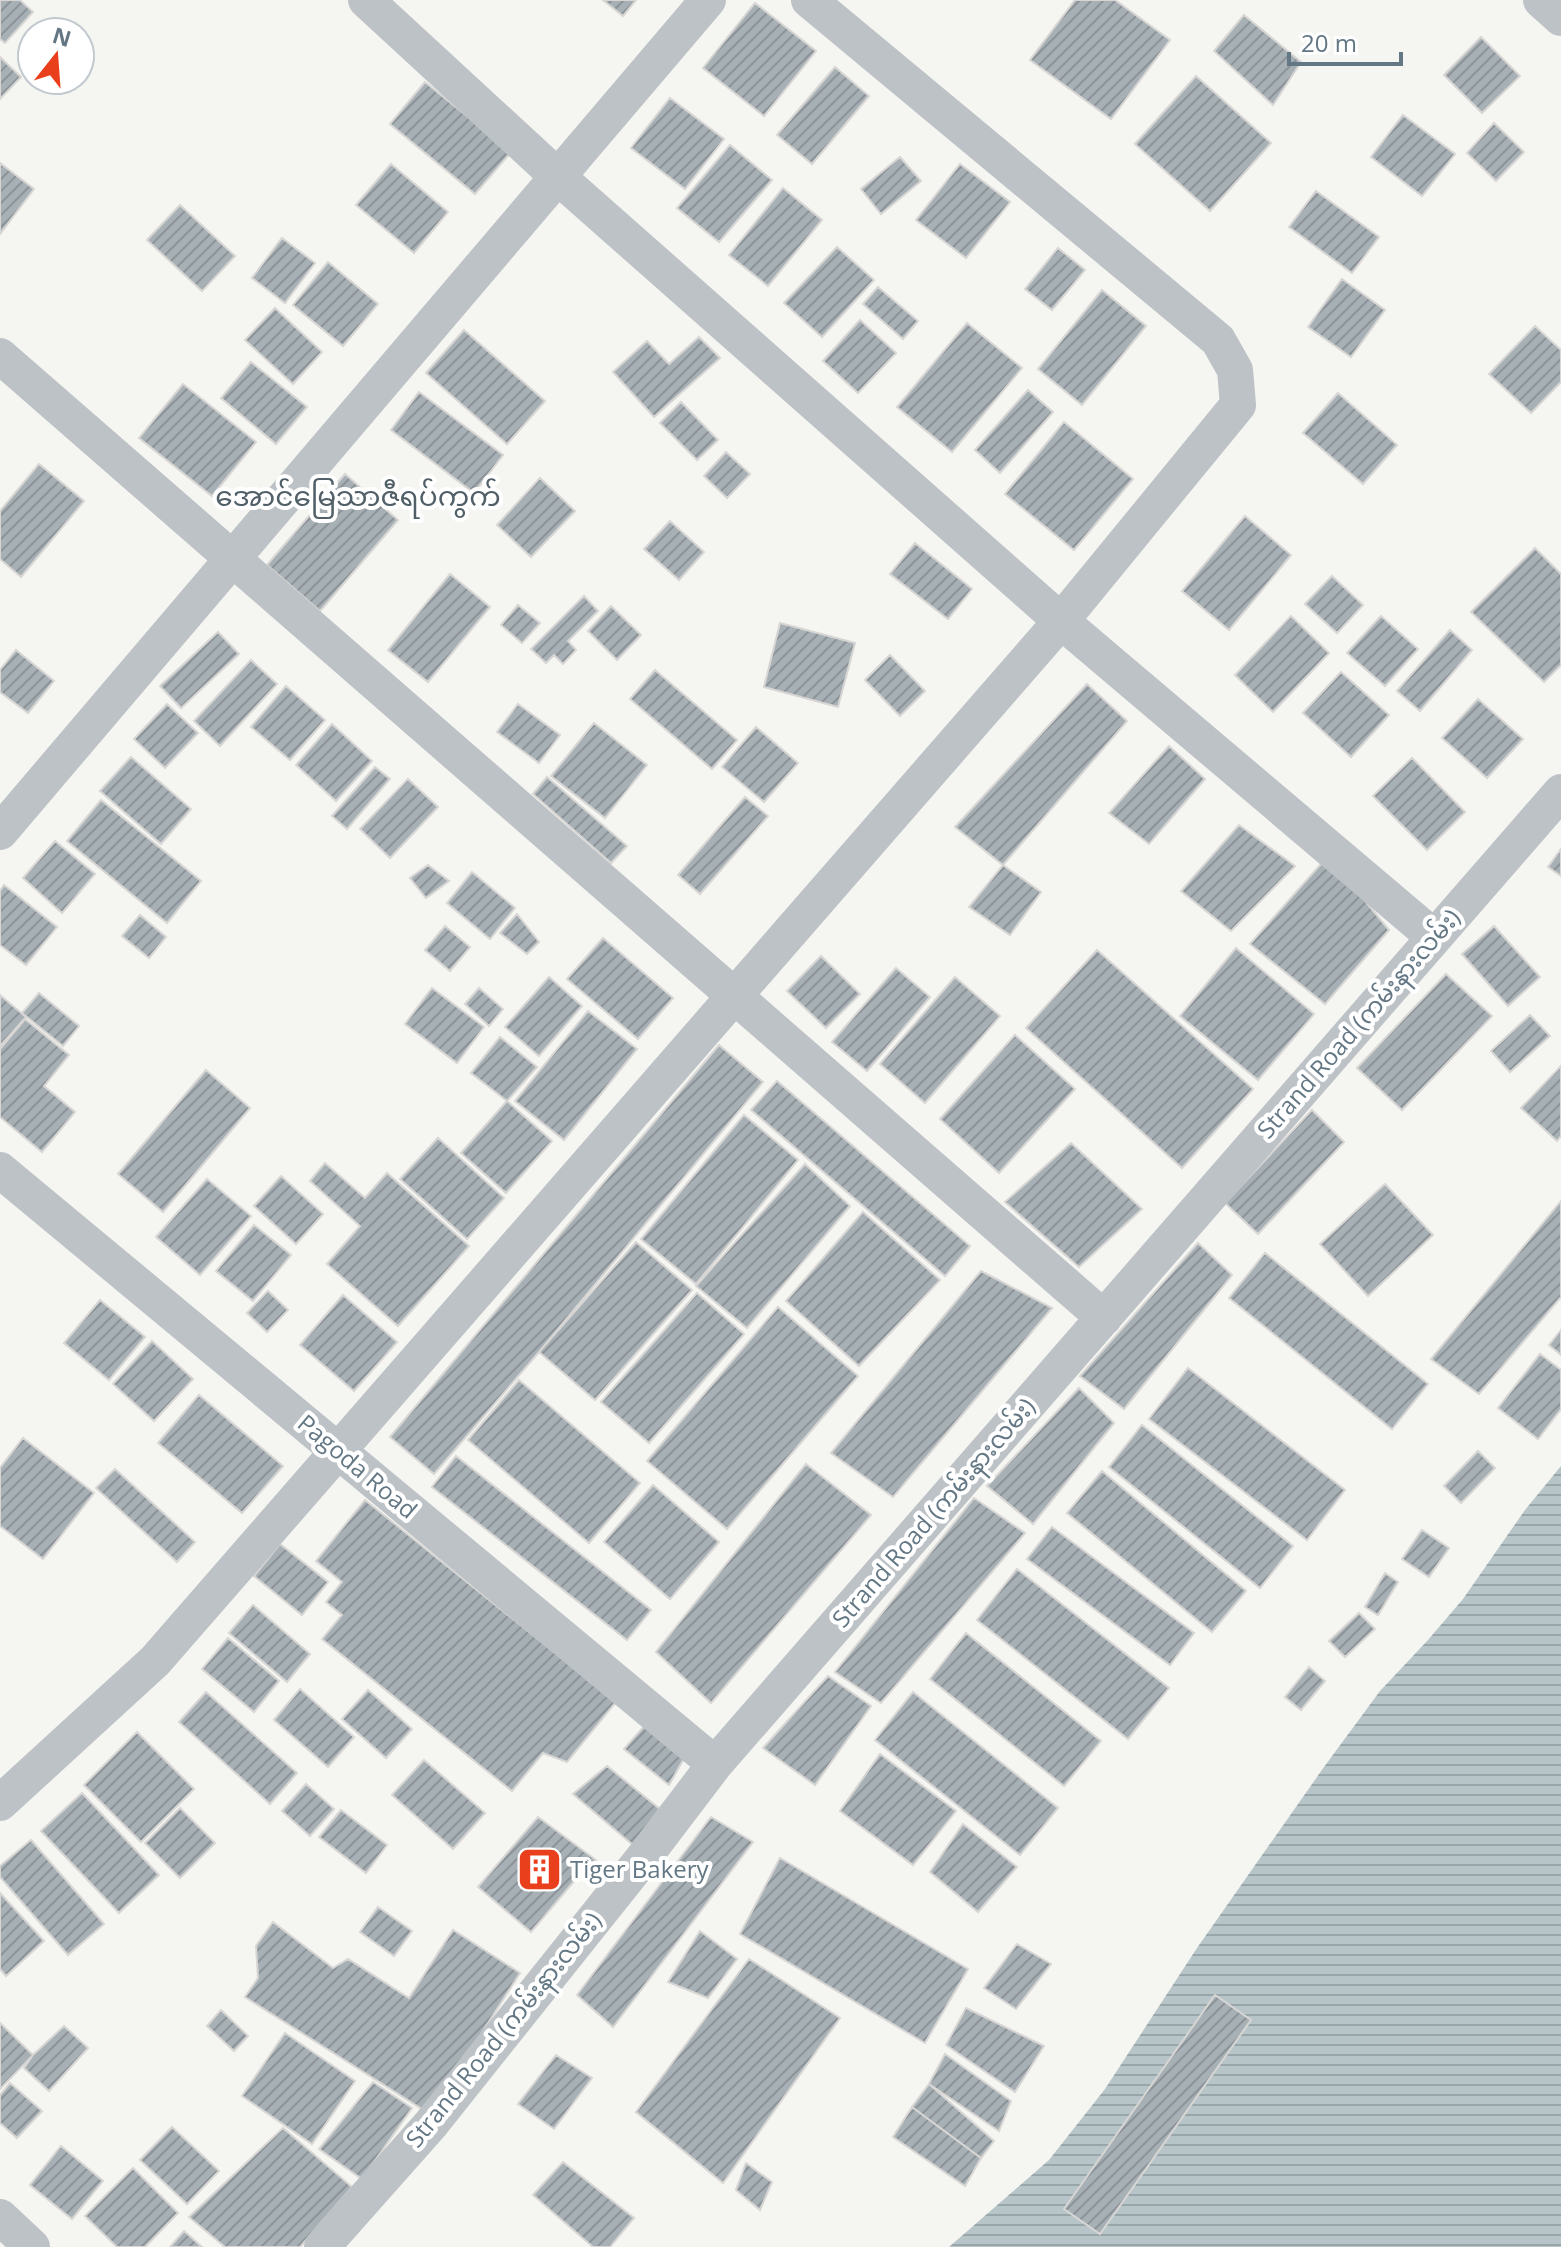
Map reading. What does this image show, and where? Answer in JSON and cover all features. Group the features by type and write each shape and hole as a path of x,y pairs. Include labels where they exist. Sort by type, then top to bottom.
{"street":[{"path":"366,0 557,176 1061,621 1434,937"},
{"path":"0,832 708,0"},
{"path":"0,1803 155,1661 1061,621 1238,405 1235,370 1218,340 809,0"},
{"path":"1541,0 1561,18"},
{"path":"0,356 1104,1318"},
{"name":"Strand Road (ကမ်းနားလမ်း)","path":"322,2247 431,2124 715,1764 1561,792"},
{"name":"Pagoda Road","path":"0,1170 715,1764"},
{"path":"0,2217 32,2247"}],"shaded area":[{"path":"1561,1466 1561,2247 949,2247 1049,2160 1105,2089 1197,1948 1324,1767 1380,1691 1463,1599 1525,1510"}],"building":[{"path":"0,0 20,0 33,12 29,16 16,16 16,31 5,43 0,39"},
{"path":"603,0 636,0 623,16"},
{"path":"1075,0 1115,0 1170,40 1111,119 1030,60"},
{"path":"755,3 816,51 764,116 703,68"},
{"path":"1244,15 1301,62 1273,105 1214,51"},
{"path":"1481,37 1520,76 1482,113 1444,75"},
{"path":"0,57 16,72 16,82 0,99"},
{"path":"835,67 869,96 812,164 777,135"},
{"path":"1196,76 1271,143 1210,211 1135,144"},
{"path":"425,82 511,152 475,194 390,124"},
{"path":"670,98 724,139 685,189 631,148"},
{"path":"1403,115 1455,154 1422,196 1371,157"},
{"path":"1494,123 1524,152 1496,181 1467,153"},
{"path":"730,145 772,180 719,242 677,208"},
{"path":"900,157 921,181 881,214 861,189"},
{"path":"0,163 34,189 0,234"},
{"path":"391,164 448,212 414,253 356,205"},
{"path":"960,164 1010,202 966,258 916,220"},
{"path":"783,188 822,220 768,286 729,255"},
{"path":"1316,191 1379,237 1352,273 1289,227"},
{"path":"180,205 235,256 202,291 147,240"},
{"path":"282,238 315,263 285,303 252,278"},
{"path":"837,247 874,280 822,337 784,303"},
{"path":"1058,248 1085,270 1052,310 1025,289"},
{"path":"328,262 378,304 343,346 293,305"},
{"path":"1342,279 1385,310 1351,357 1308,327"},
{"path":"878,287 918,321 903,339 863,304"},
{"path":"1102,290 1146,326 1082,405 1038,369"},
{"path":"275,308 322,352 293,384 245,340"},
{"path":"860,320 896,353 858,393 823,361"},
{"path":"967,323 1022,368 952,452 897,407"},
{"path":"1535,326 1561,350 1561,382 1531,413 1489,374"},
{"path":"464,330 545,401 507,444 426,373"},
{"path":"699,337 720,358 654,417 613,372 647,341 669,364"},
{"path":"251,362 307,407 276,444 221,398"},
{"path":"183,384 256,442 212,496 139,438"},
{"path":"1028,390 1053,412 1000,473 975,450"},
{"path":"419,392 503,455 474,493 391,430"},
{"path":"1338,393 1397,445 1363,484 1303,433"},
{"path":"681,402 718,440 697,460 660,423"},
{"path":"1064,422 1133,479 1074,550 1005,494"},
{"path":"726,452 750,474 727,498 704,476"},
{"path":"39,464 84,501 21,577 0,559 0,511"},
{"path":"345,474 398,520 320,611 267,565"},
{"path":"540,478 575,511 531,557 497,525"},
{"path":"1245,516 1291,555 1229,630 1182,591"},
{"path":"670,521 704,552 679,580 644,549"},
{"path":"915,543 972,589 948,619 890,574"},
{"path":"1535,548 1561,574 1561,665 1544,682 1471,612"},
{"path":"450,574 490,607 428,682 388,650"},
{"path":"1332,576 1363,605 1337,633 1305,604"},
{"path":"584,596 598,611 568,641 576,650 563,664 554,655 546,663 531,649"},
{"path":"518,605 540,623 522,643 501,625"},
{"path":"611,606 641,635 617,660 588,631"},
{"path":"1291,616 1329,653 1273,712 1235,675"},
{"path":"1381,616 1418,649 1385,686 1347,653"},
{"path":"780,623 855,643 838,707 764,687"},
{"path":"1450,630 1472,650 1420,711 1397,691"},
{"path":"218,632 239,654 181,708 160,686"},
{"path":"16,650 54,681 28,713 0,692 0,670"},
{"path":"890,655 925,691 900,716 865,680"},
{"path":"251,660 277,684 220,746 194,721"},
{"path":"655,670 737,740 712,769 630,699"},
{"path":"1341,672 1389,715 1351,757 1303,713"},
{"path":"1087,684 1127,721 1003,865 955,827"},
{"path":"286,686 325,720 290,760 251,727"},
{"path":"1478,699 1523,739 1487,778 1442,738"},
{"path":"167,704 198,733 165,768 134,739"},
{"path":"518,704 560,735 539,763 497,732"},
{"path":"594,723 647,765 605,818 551,776"},
{"path":"332,724 372,761 336,801 296,765"},
{"path":"756,727 798,763 764,802 722,767"},
{"path":"1169,746 1205,779 1149,844 1109,813"},
{"path":"131,757 191,809 161,844 100,791"},
{"path":"1412,758 1465,812 1427,850 1373,796"},
{"path":"375,767 390,779 347,829 332,816"},
{"path":"547,777 627,846 611,863 533,794"},
{"path":"408,779 438,807 390,858 360,829"},
{"path":"745,797 768,816 700,894 678,875"},
{"path":"101,800 201,881 167,923 67,841"},
{"path":"1239,825 1295,866 1231,931 1181,891"},
{"path":"55,841 95,874 62,913 23,878"},
{"path":"1561,849 1561,876 1548,867"},
{"path":"1328,856 1389,930 1325,1004 1250,944"},
{"path":"428,865 449,881 426,898 410,878"},
{"path":"1003,865 1041,892 1010,935 969,907"},
{"path":"472,872 515,908 490,939 447,903"},
{"path":"4,885 57,927 26,965 0,945 0,891"},
{"path":"517,914 539,942 527,954 500,933"},
{"path":"140,915 166,937 149,958 122,936"},
{"path":"445,926 470,947 450,971 425,950"},
{"path":"1494,926 1540,977 1508,1006 1462,954"},
{"path":"603,938 673,998 638,1039 567,979"},
{"path":"1236,948 1314,1014 1258,1080 1180,1016"},
{"path":"1097,950 1253,1089 1182,1168 1026,1028"},
{"path":"821,956 860,994 826,1028 787,991"},
{"path":"896,968 930,997 867,1071 832,1042"},
{"path":"1446,974 1492,1016 1402,1110 1357,1068"},
{"path":"549,977 582,1006 539,1056 505,1027"},
{"path":"955,977 1000,1016 925,1103 880,1064"},
{"path":"432,988 484,1027 457,1063 405,1024"},
{"path":"479,988 503,1009 489,1026 465,1004"},
{"path":"39,993 79,1026 63,1046 22,1013"},
{"path":"0,995 26,1017 0,1046"},
{"path":"588,1011 637,1049 564,1140 515,1101"},
{"path":"1530,1015 1550,1036 1510,1072 1491,1051"},
{"path":"25,1019 69,1055 44,1086 75,1112 42,1152 0,1117 0,1049"},
{"path":"1015,1035 1075,1089 999,1173 940,1119"},
{"path":"500,1037 537,1067 507,1101 471,1073"},
{"path":"719,1045 763,1082 434,1474 390,1437"},
{"path":"1561,1066 1561,1136 1557,1141 1521,1108"},
{"path":"206,1070 250,1108 163,1212 118,1174"},
{"path":"777,1081 970,1246 945,1276 751,1110"},
{"path":"507,1101 552,1141 506,1193 461,1153"},
{"path":"1312,1110 1344,1142 1258,1234 1225,1203"},
{"path":"744,1115 798,1160 696,1284 641,1239"},
{"path":"438,1138 504,1198 467,1239 400,1179"},
{"path":"1071,1143 1142,1209 1079,1267 1005,1202"},
{"path":"325,1163 365,1198 387,1173 469,1246 398,1326 327,1264 360,1226 310,1181"},
{"path":"805,1164 850,1206 747,1328 696,1286"},
{"path":"281,1176 323,1214 296,1244 254,1206"},
{"path":"207,1179 251,1216 200,1275 156,1237"},
{"path":"1385,1184 1433,1235 1368,1296 1320,1244"},
{"path":"1561,1201 1561,1297 1479,1394 1431,1359"},
{"path":"863,1212 940,1280 859,1366 786,1301"},
{"path":"254,1225 291,1255 253,1301 216,1271"},
{"path":"636,1242 692,1290 595,1400 539,1352"},
{"path":"1198,1243 1232,1275 1124,1409 1080,1376"},
{"path":"1265,1253 1428,1384 1392,1429 1229,1298"},
{"path":"981,1271 1052,1308 893,1497 831,1453"},
{"path":"268,1291 288,1310 267,1332 247,1313"},
{"path":"697,1293 744,1334 649,1443 601,1402"},
{"path":"343,1295 397,1342 354,1391 300,1345"},
{"path":"100,1300 145,1337 109,1380 64,1343"},
{"path":"778,1307 858,1376 727,1529 647,1461"},
{"path":"1561,1330 1561,1355 1549,1345"},
{"path":"152,1341 193,1379 154,1421 113,1384"},
{"path":"1540,1354 1561,1370 1561,1409 1538,1439 1498,1408"},
{"path":"1188,1368 1345,1490 1307,1540 1149,1419"},
{"path":"519,1380 640,1483 589,1543 468,1440"},
{"path":"1079,1388 1114,1423 1033,1524 987,1486"},
{"path":"199,1395 283,1466 242,1513 158,1443"},
{"path":"1142,1425 1293,1546 1260,1588 1109,1467"},
{"path":"23,1438 94,1493 43,1559 0,1526 0,1468"},
{"path":"1478,1451 1495,1468 1461,1503 1444,1486"},
{"path":"456,1456 651,1610 627,1640 432,1487"},
{"path":"806,1464 871,1515 711,1703 656,1652"},
{"path":"115,1469 195,1542 177,1562 96,1488"},
{"path":"1102,1471 1246,1591 1212,1632 1067,1513"},
{"path":"653,1485 719,1542 670,1599 604,1542"},
{"path":"974,1498 1025,1533 881,1703 835,1672"},
{"path":"365,1500 616,1702 567,1762 543,1753 512,1791 322,1639 342,1615 326,1602 342,1582 316,1561"},
{"path":"1052,1527 1194,1633 1170,1665 1027,1559"},
{"path":"1422,1530 1449,1548 1429,1577 1402,1559"},
{"path":"280,1544 328,1582 302,1615 254,1576"},
{"path":"1017,1569 1169,1688 1128,1739 977,1620"},
{"path":"1385,1573 1398,1582 1378,1615 1365,1607"},
{"path":"253,1605 310,1654 287,1682 229,1633"},
{"path":"1359,1613 1375,1629 1345,1657 1329,1641"},
{"path":"966,1633 1101,1741 1064,1786 930,1679"},
{"path":"228,1638 279,1681 254,1712 202,1669"},
{"path":"1309,1667 1325,1681 1301,1710 1285,1697"},
{"path":"828,1676 871,1706 815,1785 763,1748"},
{"path":"300,1689 354,1737 328,1767 274,1720"},
{"path":"368,1690 412,1729 386,1758 342,1719"},
{"path":"206,1692 297,1773 270,1804 179,1722"},
{"path":"913,1692 1058,1808 1020,1855 875,1740"},
{"path":"646,1724 687,1753 669,1785 624,1749"},
{"path":"137,1732 194,1789 141,1842 84,1785"},
{"path":"880,1754 956,1811 913,1865 840,1811"},
{"path":"424,1760 485,1813 453,1849 392,1795"},
{"path":"607,1766 661,1810 633,1845 573,1794"},
{"path":"306,1784 334,1809 310,1836 282,1811"},
{"path":"82,1793 159,1875 119,1913 41,1831"},
{"path":"180,1808 215,1843 180,1878 145,1843"},
{"path":"341,1810 387,1845 366,1873 319,1837"},
{"name":"Tiger Bakery","path":"538,1817 596,1860 531,1932 478,1887"},
{"path":"711,1817 753,1842 613,2027 577,1995"},
{"path":"963,1824 1017,1867 978,1912 930,1872"},
{"path":"31,1840 104,1924 68,1955 0,1877 0,1866"},
{"path":"780,1858 968,1969 925,2043 740,1934"},
{"path":"0,1893 44,1941 6,1976 0,1969"},
{"path":"378,1907 412,1931 394,1956 360,1932"},
{"path":"273,1922 333,1968 348,1959 409,1998 453,1930 520,1973 430,2114 245,1997 258,1978 256,1946"},
{"path":"700,1931 737,1959 708,1998 668,1982"},
{"path":"1017,1944 1051,1964 1016,2009 984,1988"},
{"path":"749,1959 840,2018 723,2183 636,2112"},
{"path":"1215,1995 1251,2020 1100,2234 1064,2209"},
{"path":"966,2008 1044,2046 1015,2092 946,2045"},
{"path":"221,2010 248,2036 234,2051 207,2026"},
{"path":"0,2023 33,2055 0,2089"},
{"path":"64,2026 88,2048 49,2091 24,2068 33,2055"},
{"path":"285,2033 355,2081 312,2144 242,2096"},
{"path":"945,2054 1011,2101 999,2131 929,2084"},
{"path":"556,2055 592,2078 554,2129 518,2104"},
{"path":"373,2082 412,2108 362,2179 319,2149"},
{"path":"10,2083 42,2111 17,2138 0,2123 0,2095"},
{"path":"929,2084 994,2141 981,2158 912,2107"},
{"path":"912,2107 981,2158 965,2186 893,2137"},
{"path":"172,2127 219,2171 187,2204 140,2160"},
{"path":"283,2128 352,2187 300,2247 225,2247 189,2217"},
{"path":"61,2146 103,2181 72,2219 30,2185"},
{"path":"563,2162 634,2218 610,2247 593,2247 533,2195"},
{"path":"746,2163 772,2182 760,2210 736,2190"},
{"path":"133,2168 178,2213 145,2247 117,2247 85,2216"},
{"path":"184,2231 202,2247 170,2247"}],"place":[{"name":"Tiger Bakery","path":"539,1870"}],"district":[{"name":"အောင်မြေသာဇီရပ်ကွက်","path":"358,496"}]}
